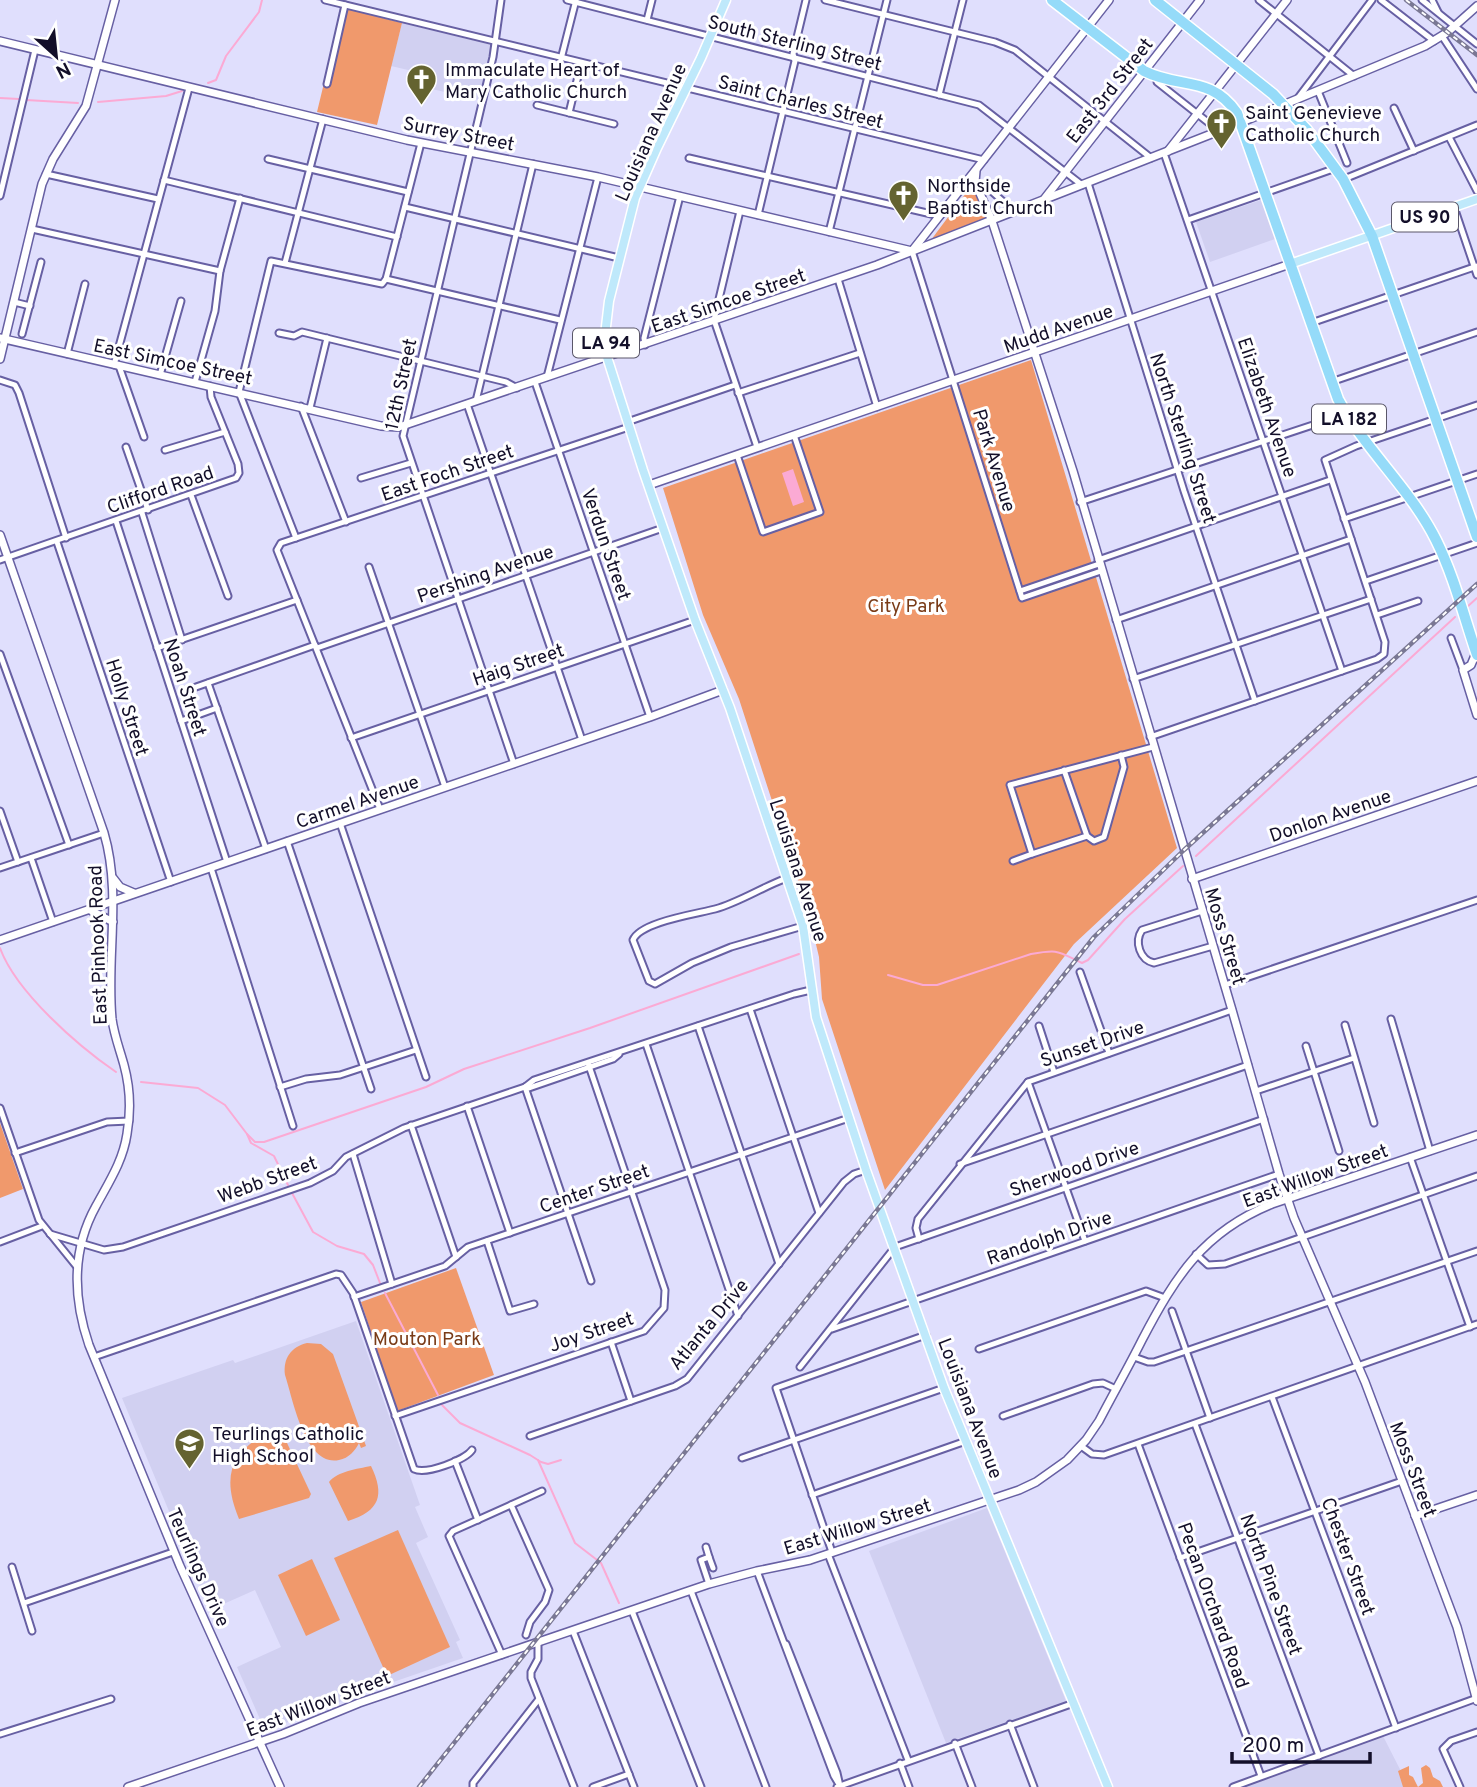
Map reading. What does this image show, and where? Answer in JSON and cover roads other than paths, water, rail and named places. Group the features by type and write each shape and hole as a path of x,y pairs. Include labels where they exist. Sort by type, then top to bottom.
{"highway":[{"path":"1052,0 1144,71 1160,78 1200,85 1215,92 1234,108 1242,122 1290,264"},
{"name":"US 90","path":"1154,0 1237,64 1307,130 1343,179 1372,236"},
{"path":"1372,236 1477,537"},
{"name":"LA 182","path":"1290,264 1331,382 1346,414 1435,538 1477,654"},
{"path":"1477,619 1472,631 1477,654"}],"main road":[{"name":"Louisiana Avenue","path":"726,0 640,187 607,316 607,357 663,528 723,690 803,926 809,956 811,990 820,1029 866,1170 944,1388 1108,1787"},
{"name":"Mudd Avenue","path":"1290,264 1477,199"}],"street":[{"path":"0,359 2,339 46,174 84,110 99,65 115,0"},
{"name":"Saint Charles Street","path":"325,0 984,160"},
{"name":"12th Street","path":"501,0 496,43 403,439 514,764"},
{"name":"South Sterling Street","path":"566,0 979,105 1010,127"},
{"path":"647,20 652,0"},
{"path":"758,215 806,0"},
{"path":"825,0 1009,47 1151,158"},
{"path":"829,232 887,0"},
{"path":"939,94 963,0"},
{"path":"912,251 1109,0"},
{"name":"East 3rd Street","path":"1044,200 1200,0"},
{"path":"1259,0 1354,76"},
{"path":"1166,152 1286,0"},
{"path":"1297,99 1372,0"},
{"path":"1381,0 1434,41"},
{"path":"1422,0 1477,44"},
{"path":"1432,0 1440,15"},
{"path":"561,59 576,1"},
{"path":"327,84 345,5"},
{"name":"East Simcoe Street","path":"2,339 382,426 405,426 838,279 1015,212 1318,91 1434,41 1477,6"},
{"path":"1442,36 1477,89"},
{"name":"Surrey Street","path":"0,41 421,143 598,177 912,251"},
{"path":"0,196 35,50"},
{"path":"569,113 581,64"},
{"path":"1157,82 1219,131"},
{"path":"144,437 116,365 190,88"},
{"path":"1318,91 1347,163"},
{"path":"537,105 614,124"},
{"path":"1394,108 1414,151"},
{"path":"285,263 323,119"},
{"path":"1343,179 1477,125"},
{"path":"1010,127 1065,172 1085,184"},
{"path":"1449,137 1477,191"},
{"path":"296,538 239,392 271,261 382,284 386,279 421,143"},
{"name":"Elizabeth Avenue","path":"1166,152 1342,671"},
{"path":"689,158 940,216"},
{"path":"268,159 408,192"},
{"path":"476,401 533,164"},
{"path":"1188,220 1336,168"},
{"name":"Moss Street","path":"976,170 975,181 992,221 1035,352 1100,565 1287,1199 1359,1365 1474,1670 1477,1700"},
{"path":"46,174 158,200"},
{"path":"547,377 598,177"},
{"path":"164,180 397,237"},
{"name":"North Sterling Street","path":"1085,184 1255,701"},
{"path":"989,189 1015,212"},
{"path":"645,345 644,338 680,196"},
{"path":"195,383 215,311 220,271 240,198"},
{"path":"405,207 620,258"},
{"path":"1454,207 1477,275"},
{"path":"740,211 714,321 757,447"},
{"path":"32,229 220,271"},
{"name":"Park Avenue","path":"912,251 1020,591 1100,565"},
{"path":"22,334 41,262"},
{"name":"Mudd Avenue","path":"649,485 1290,264"},
{"path":"1311,323 1476,267"},
{"path":"386,279 560,320"},
{"path":"838,279 877,407"},
{"path":"67,354 85,284"},
{"path":"14,302 30,306"},
{"path":"160,375 181,302"},
{"path":"279,333 294,336 302,332 506,382 517,387"},
{"path":"1331,382 1477,332"},
{"path":"310,408 327,338"},
{"path":"738,393 860,353"},
{"path":"0,380 17,387 66,538"},
{"name":"Verdun Street","path":"535,382 650,717"},
{"name":"East Foch Street","path":"297,600 277,548 281,543 490,475 735,385"},
{"name":"Clifford Road","path":"4,559 227,483 238,476 238,464 211,397 210,386"},
{"path":"467,404 582,740"},
{"path":"1150,737 1377,659 1386,652 1377,615 1324,464 1325,459 1477,405"},
{"path":"301,406 346,522"},
{"path":"1080,502 1346,414"},
{"path":"165,450 225,432"},
{"path":"737,455 763,532 820,512 794,435"},
{"path":"127,446 182,640"},
{"path":"361,478 411,463"},
{"path":"1344,519 1477,474"},
{"path":"1100,565 1196,526 1330,480"},
{"path":"191,495 228,596"},
{"name":"Noah Street","path":"116,521 227,862"},
{"name":"Pershing Avenue","path":"196,687 663,528"},
{"name":"East Pinhook Road","path":"0,535 4,559 104,833 113,877 112,1020 127,1074 129,1121 125,1147 117,1168 92,1213 80,1244 77,1267 79,1309 94,1357"},
{"path":"1116,620 1350,539"},
{"name":"Holly Street","path":"57,542 171,881"},
{"path":"1366,581 1477,543"},
{"path":"369,567 445,787"},
{"path":"1133,679 1371,599"},
{"path":"157,648 297,600 380,809"},
{"path":"1377,615 1418,601"},
{"name":"Haig Street","path":"351,738 695,620"},
{"path":"1451,638 1477,715"},
{"path":"0,654 69,845"},
{"path":"1463,670 1471,665 1477,654"},
{"path":"208,683 266,849"},
{"name":"Carmel Avenue","path":"1,940 723,690"},
{"path":"181,721 217,708"},
{"path":"1032,854 1010,785 1153,747"},
{"path":"1064,770 1087,836 1094,841 1104,837 1124,767 1121,755"},
{"name":"Donlon Avenue","path":"1192,879 1477,781"},
{"path":"0,811 18,862"},
{"path":"340,823 426,1077"},
{"path":"0,869 104,833"},
{"path":"1013,861 1087,836"},
{"path":"287,841 371,1089"},
{"path":"31,858 53,922"},
{"path":"211,868 293,1126"},
{"path":"113,877 120,887 134,894"},
{"path":"787,878 717,908 668,920 636,934 633,938 649,981 655,985 692,963 721,951 803,926"},
{"path":"1225,985 1477,900"},
{"path":"89,910 113,922"},
{"path":"1202,911 1142,930 1138,937 1142,954 1147,961 1154,963 1213,946"},
{"path":"1080,972 1109,1054"},
{"name":"Webb Street","path":"50,1234 109,1250 123,1247 304,1185 333,1171 353,1154 411,1125 525,1087 534,1080 589,1065 811,990"},
{"path":"750,1009 819,1213"},
{"name":"Sunset Drive","path":"919,1239 916,1228 918,1219 1028,1082 1233,1010"},
{"path":"1391,1019 1430,1151"},
{"path":"1345,1025 1374,1124"},
{"path":"698,1026 779,1264"},
{"path":"1039,1026 1055,1072"},
{"path":"646,1044 738,1316"},
{"path":"1306,1046 1339,1151"},
{"path":"280,1087 306,1079 341,1075 416,1050"},
{"path":"1256,1091 1354,1058"},
{"name":"Joy Street","path":"395,1416 646,1329 666,1304 665,1290 589,1065"},
{"path":"960,1165 1248,1065"},
{"path":"1028,1082 1085,1241"},
{"path":"525,1087 591,1281"},
{"path":"467,1106 510,1233"},
{"path":"0,1108 42,1226 77,1267"},
{"name":"Center Street","path":"354,1297 445,1266 463,1250 487,1241 849,1118"},
{"name":"Sherwood Drive","path":"895,1247 1264,1119"},
{"path":"15,1153 107,1122 129,1121"},
{"path":"411,1125 456,1257"},
{"name":"East Willow Street","path":"128,1787 261,1742 353,1705 709,1584 795,1564 990,1500 1036,1482 1067,1460 1095,1428 1178,1276 1196,1254 1232,1224 1262,1208 1477,1135"},
{"path":"353,1154 392,1283"},
{"path":"1410,1157 1470,1327"},
{"name":"Atlanta Drive","path":"530,1436 687,1379 848,1178 866,1170"},
{"name":"Randolph Drive","path":"830,1330 1279,1174"},
{"path":"1196,1254 1206,1264 1215,1266 1477,1176"},
{"path":"0,1242 42,1226"},
{"path":"487,1241 510,1311 534,1304"},
{"path":"800,1367 895,1247"},
{"path":"1134,1357 1149,1362 1187,1352 1477,1251"},
{"path":"94,1357 333,1275 343,1276 354,1297 412,1467 416,1471 424,1471 468,1456 472,1450"},
{"path":"979,1349 1143,1292 1152,1291 1165,1298"},
{"path":"1172,1311 1210,1418"},
{"path":"1081,1446 1092,1454 1101,1456 1477,1324"},
{"path":"908,1760 830,1553 776,1388 926,1335"},
{"path":"611,1342 631,1401"},
{"name":"Teurlings Drive","path":"94,1357 173,1552 280,1787"},
{"path":"1003,1416 1093,1384 1103,1383 1116,1389"},
{"path":"742,1458 944,1388"},
{"name":"Chester Street","path":"1272,1396 1396,1728"},
{"name":"North Pine Street","path":"1195,1424 1319,1756"},
{"path":"812,1494 966,1441"},
{"name":"Pecan Orchard Road","path":"1138,1444 1261,1776"},
{"path":"455,1461 478,1520"},
{"path":"1180,1558 1402,1481"},
{"path":"502,1655 449,1536 453,1531 542,1491"},
{"path":"1415,1516 1477,1495"},
{"path":"511,1505 549,1590 545,1602 530,1622 526,1635"},
{"path":"706,1547 713,1568"},
{"path":"24,1603 173,1552"},
{"path":"709,1557 701,1560 709,1584"},
{"path":"12,1567 33,1631"},
{"path":"757,1571 839,1787 955,1743 1074,1703"},
{"path":"691,1591 766,1787"},
{"path":"632,1611 701,1787"},
{"path":"573,1631 634,1787"},
{"path":"538,1643 538,1659 531,1675 574,1787"},
{"path":"0,1734 111,1699"},
{"path":"473,1787 473,1783 539,1699"},
{"path":"1233,1787 1477,1700"},
{"path":"1010,1724 1034,1787"},
{"path":"1460,1787 1443,1749 1451,1741 1477,1732"},
{"path":"955,1743 972,1787"},
{"path":"900,1763 909,1787"},
{"path":"593,1787 629,1774"}],"waterway":[{"path":"208,83 216,80 226,56 259,12 262,0"},
{"path":"98,102 166,96 182,91"},
{"path":"0,98 19,99"},
{"path":"26,100 78,103"},
{"path":"1467,607 1477,598"},
{"path":"1196,856 1455,617"},
{"path":"888,975 923,985 937,985 1031,954 1053,951 1082,963 1183,866"},
{"path":"0,948 8,965 34,1000 84,1048 116,1072"},
{"path":"141,1082 198,1088 225,1105 255,1142 264,1142 426,1087 464,1069 590,1028 799,954"},
{"path":"247,1134 251,1143 274,1156 288,1185"},
{"path":"292,1193 313,1232 337,1246 364,1254 373,1265 380,1283"},
{"path":"385,1293 438,1395"},
{"path":"442,1405 460,1423 541,1462 548,1464 561,1460"},
{"path":"538,1460 575,1543 601,1563 619,1603"}],"railway":[{"path":"1406,0 1477,55"},
{"path":"419,1787 1094,937 1184,850 1477,584"}],"place":[{"name":"Immaculate Heart of Mary Catholic Church","path":"422,107"},
{"name":"Saint Genevieve Catholic Church","path":"1222,150"},
{"name":"Northside Baptist Church","path":"904,223"},
{"name":"Teurlings Catholic High School","path":"189,1471"}],"park label":[{"name":"City Park","path":"906,605"},
{"name":"Mouton Park","path":"427,1338"}]}
